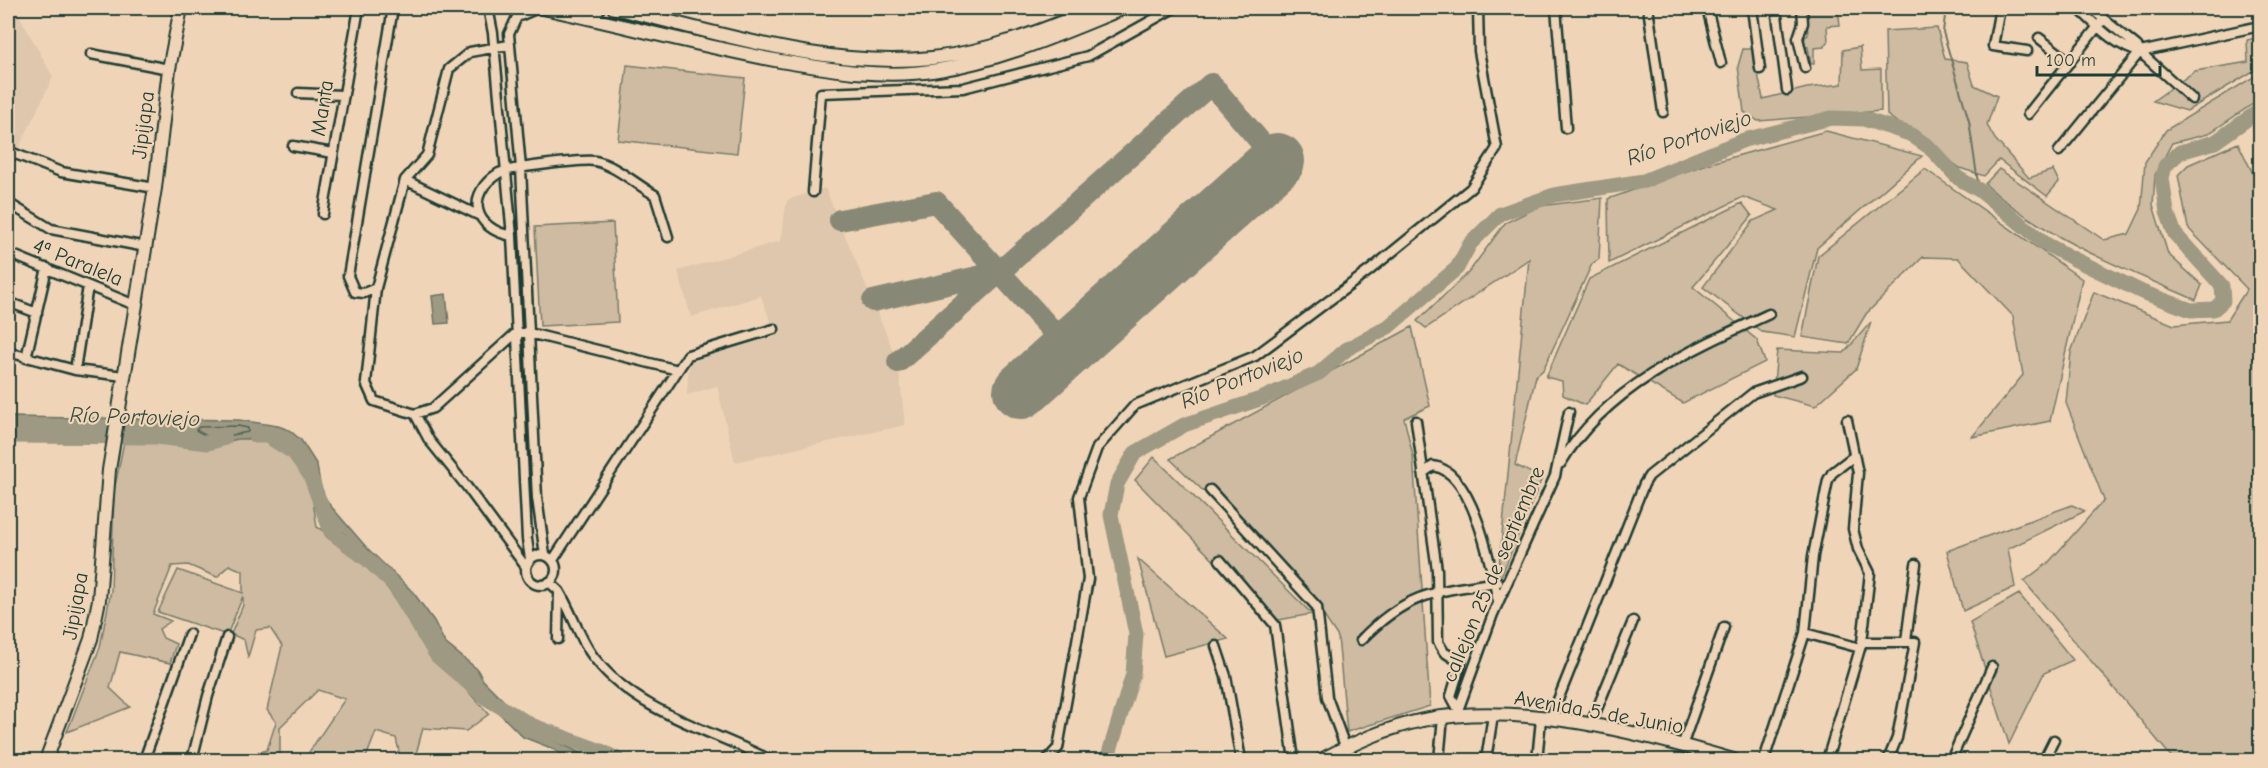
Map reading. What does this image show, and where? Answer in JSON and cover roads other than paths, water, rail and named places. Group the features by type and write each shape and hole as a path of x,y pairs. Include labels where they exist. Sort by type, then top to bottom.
{"street":[{"name":"Jipijapa","path":"47,760 91,639 99,600 109,470 155,188 169,69 181,8"},
{"name":"Manta","path":"323,214 358,8"},
{"path":"376,288 364,293 355,292 348,276 393,8"},
{"path":"488,8 494,45 512,236 528,577 535,583 549,582 559,591 594,658 616,683 638,698 770,760"},
{"path":"538,8 517,16 508,34 521,168 537,498 549,558 555,574 549,582"},
{"path":"543,8 597,13 764,58 842,72 889,74 937,71 979,62 1105,10"},
{"path":"614,8 797,51 862,60 898,60 956,54 1008,41 1105,10 1124,8"},
{"path":"813,192 821,93 963,88 1088,56 1174,8"},
{"path":"1047,760 1058,748 1088,579 1079,497 1096,448 1135,405 1255,356 1370,270 1471,188 1497,148 1479,51 1478,8"},
{"path":"1556,8 1566,128"},
{"path":"1648,8 1664,112"},
{"path":"1707,8 1720,63"},
{"path":"1752,8 1760,69"},
{"path":"1776,8 1787,90"},
{"path":"1802,8 1803,23 1798,38 1805,68"},
{"path":"2000,8 1993,46 2027,51"},
{"path":"2078,8 2137,46 2140,52 2192,99"},
{"path":"2090,8 2100,24"},
{"path":"2028,114 2100,24"},
{"path":"2059,151 2140,52 2260,26"},
{"path":"2039,38 2070,62"},
{"path":"509,45 494,45 470,52 449,69 428,155 405,180 376,288 366,383 374,401 415,414 433,408 516,333 529,333 678,370"},
{"path":"91,54 169,69"},
{"path":"298,93 342,95"},
{"path":"293,146 333,153"},
{"path":"8,151 61,172 155,188"},
{"path":"512,236 494,232 485,226 478,214 479,199 488,182 507,169 594,161 654,195 668,237"},
{"path":"405,180 478,214"},
{"path":"8,203 51,229 146,247"},
{"name":"4ª Paralela","path":"8,252 135,305"},
{"path":"27,358 47,268"},
{"path":"75,370 88,286"},
{"path":"8,302 37,313"},
{"path":"1559,465 1582,430 1626,392 1683,356 1769,314"},
{"path":"549,558 688,355 774,328"},
{"path":"8,352 123,383"},
{"path":"1537,760 1545,719 1649,476 1753,393 1802,376"},
{"name":"callejon 25 de septiembre","path":"1456,711 1498,602 1559,465 1569,412"},
{"path":"415,414 429,440 528,563"},
{"path":"1827,760 1861,645 1870,573 1858,549 1853,529 1858,473 1847,420"},
{"path":"1416,421 1438,590 1438,642 1444,652 1461,663 1451,696 1456,711"},
{"path":"1764,760 1805,633 1813,556 1828,480 1832,472 1854,456"},
{"path":"1423,473 1428,468 1438,467 1450,476 1466,496 1488,547 1498,602"},
{"path":"1210,490 1314,601 1319,614 1327,697 1344,749 1350,760"},
{"path":"528,563 537,555 549,558"},
{"path":"1220,560 1275,625 1294,760"},
{"path":"1906,642 1916,564"},
{"path":"1361,639 1395,609 1438,590 1508,581"},
{"path":"558,639 559,591"},
{"path":"1590,726 1633,621"},
{"path":"1682,746 1724,627"},
{"path":"1805,633 1861,645 1915,642 1897,738 1888,760"},
{"path":"144,760 189,634"},
{"path":"192,760 208,696 227,637"},
{"path":"1216,646 1226,676 1241,760"},
{"path":"1951,760 1992,667"},
{"name":"Avenida 5 de Junio","path":"1321,760 1386,730 1443,717 1456,711 1545,719 1590,726 1682,746 1733,760"},
{"path":"1486,760 1493,715"},
{"path":"1439,760 1443,717"},
{"path":"2044,760 2054,740"}],"water":[{"path":"446,294 449,323 435,324 432,296"},
{"path":"8,417 239,420 289,430 301,440 317,465 321,490 329,504 367,548 413,592 434,621 445,643 477,669 483,680 534,731 595,760 571,760 551,748 523,737 496,710 487,696 436,648 426,630 415,626 407,602 381,569 344,533 336,529 317,502 306,475 304,458 296,448 265,439 238,439 212,445 193,436 132,433 22,433 8,431"}],"waterway":[{"path":"1946,8 1943,32 1969,121 1979,190"},
{"name":"Río Portoviejo","path":"1107,760 1133,674 1136,634 1111,515 1117,484 1135,453 1184,425 1263,398 1319,373 1347,349 1388,327 1457,268 1470,244 1500,214 1554,195 1644,181 1744,140 1831,118 1864,119 1910,134 1929,147 1958,178 1979,190 2046,244 2142,292 2191,310 2214,309 2223,301 2222,286 2175,234 2167,212 2162,178 2165,166 2180,152 2215,142 2260,110"},
{"name":"Río Portoviejo","path":"8,436 156,437 208,443 225,438"},
{"name":"Río Portoviejo","path":"255,436 267,436 294,453 310,475 331,532 368,560 394,585 437,656 486,698 531,725 619,760"}]}
